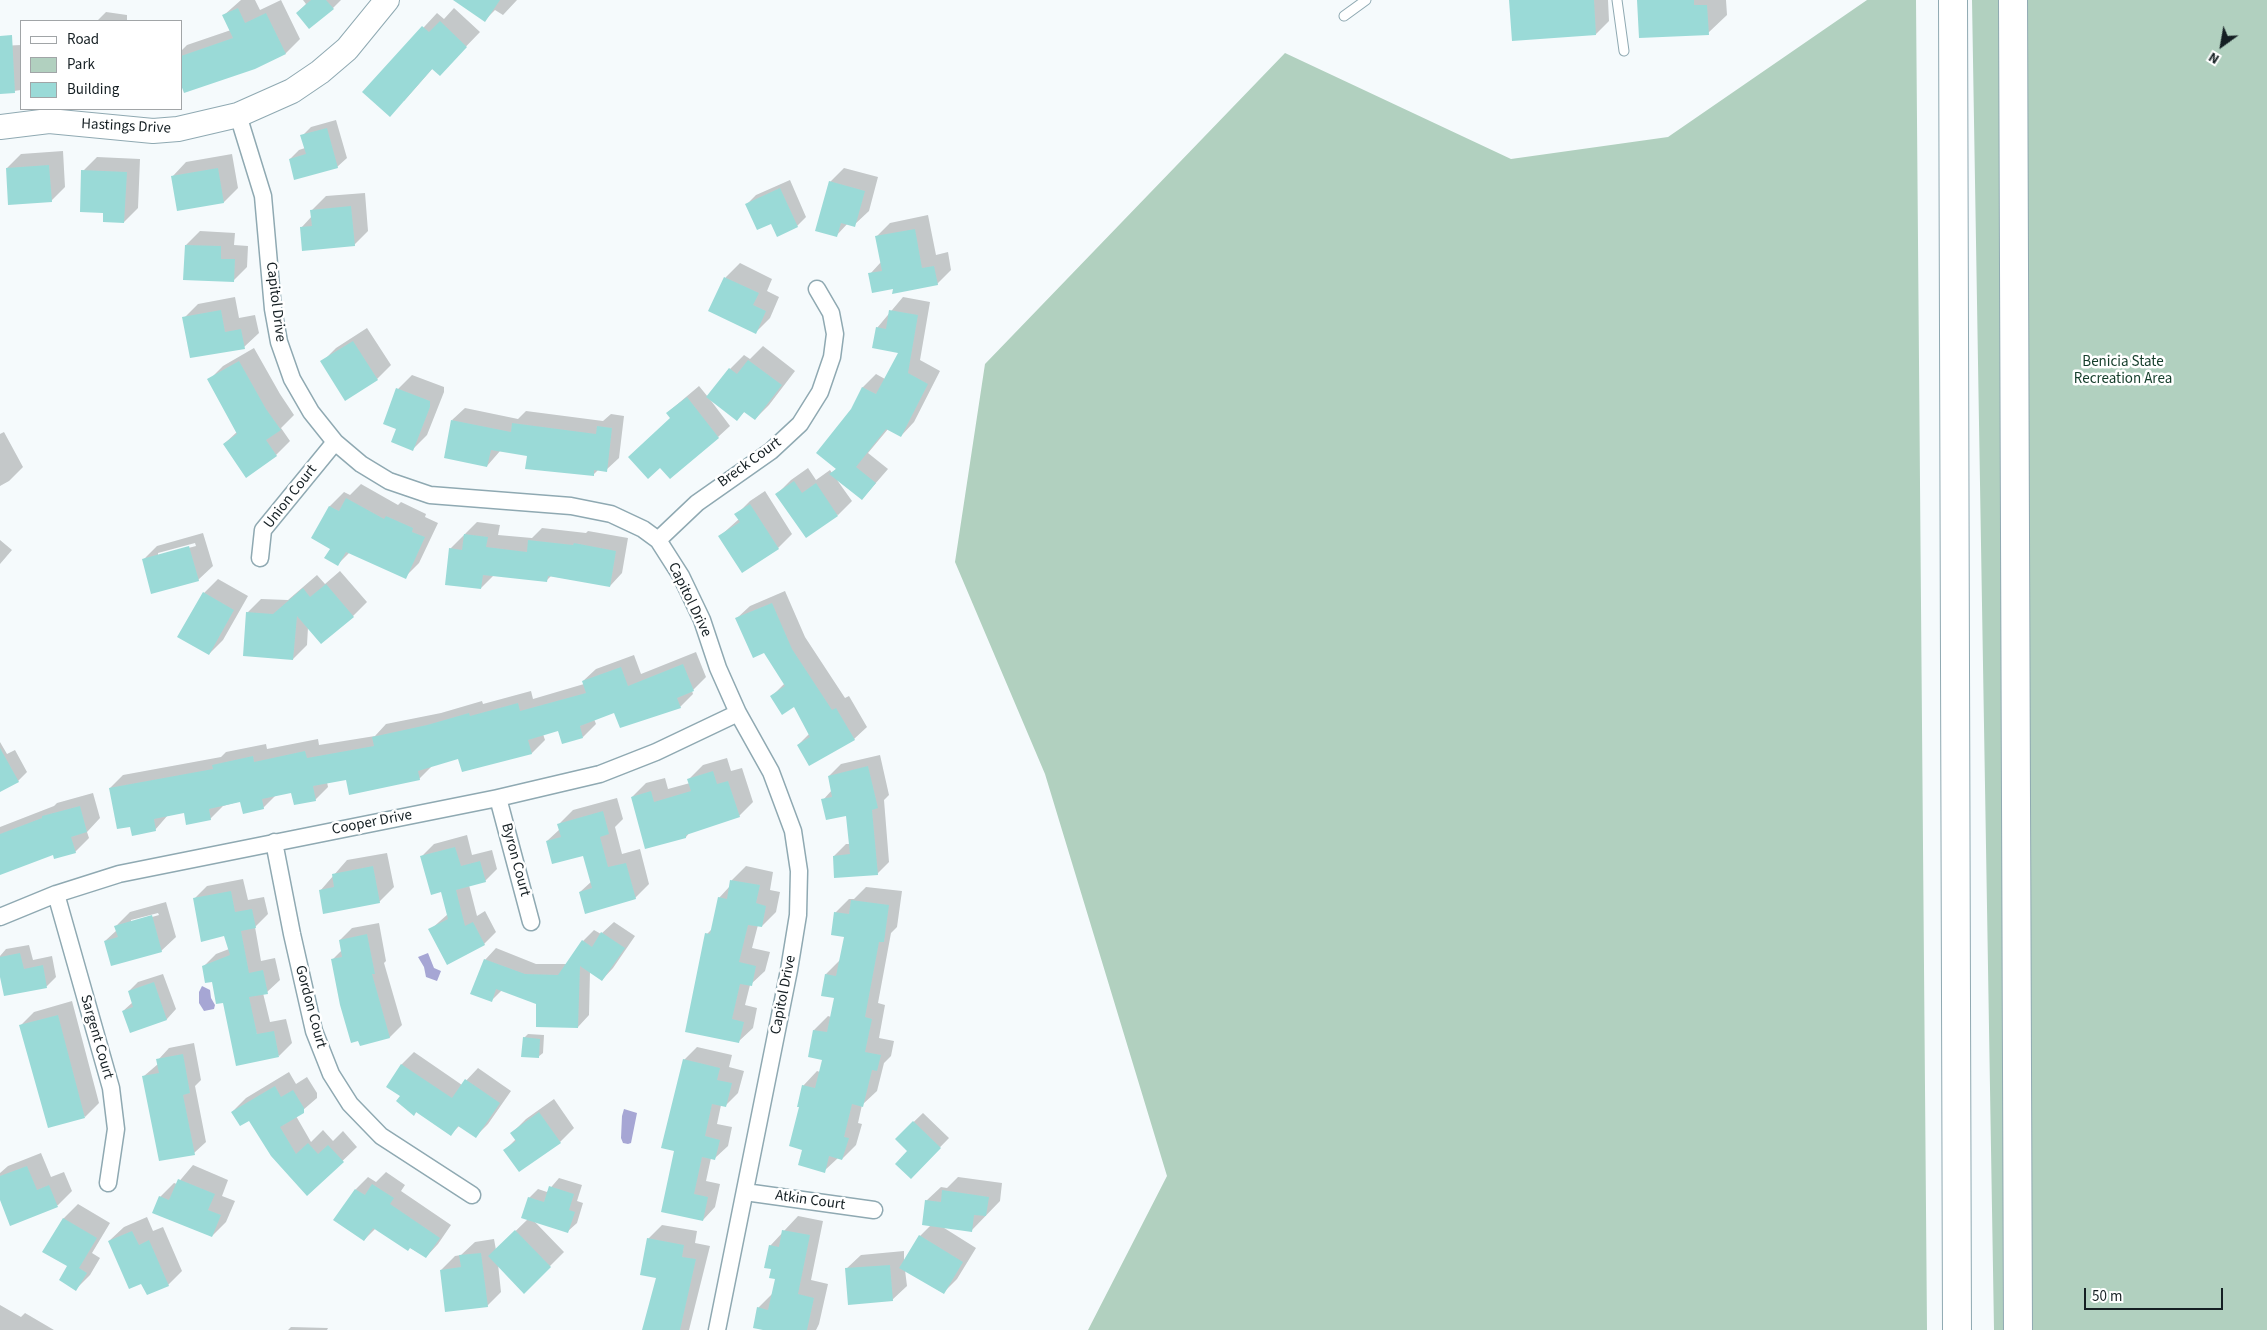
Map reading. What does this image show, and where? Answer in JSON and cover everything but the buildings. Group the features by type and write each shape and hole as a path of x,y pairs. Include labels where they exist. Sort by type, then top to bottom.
{"highway":[{"path":"2013,0 2018,1330"},
{"path":"1953,3 1957,1330"}],"street":[{"name":"Hastings Drive","path":"0,127 49,121 153,131 178,129 238,115 292,91 320,72 347,49 387,0"},
{"name":"Capitol Drive","path":"238,115 263,196 273,309 278,342 292,379 311,412 335,442 362,464 389,481 430,495 571,506 611,514 643,529 658,540 681,576 694,603 738,713 771,772 793,831 799,871 798,915 789,970 717,1330"},
{"name":"Breck Court","path":"658,540 709,494 771,451 800,424 820,392 832,357 835,334 831,313 818,289"},
{"name":"Union Court","path":"260,558 263,530 335,442"},
{"name":"Cooper Drive","path":"0,917 56,894 119,874 498,798 600,774 656,752 738,713"},
{"name":"Byron Court","path":"498,798 531,922"},
{"name":"Gordon Court","path":"274,842 314,1031 331,1074 350,1104 381,1136 472,1195"},
{"name":"Sargent Court","path":"56,894 111,1088 116,1129 108,1183"},
{"name":"Atkin Court","path":"745,1192 874,1210"}],"lane":[{"path":"1344,16 1366,0"},
{"path":"1617,0 1624,51"}],"green space":[{"path":"1867,0 1916,0 1927,1330 1088,1330 1167,1176 1045,774 955,562 985,364 1285,53 1511,159 1668,137"},
{"name":"Benicia State Recreation Area","path":"1972,0 2267,0 2267,1330 1994,1330"}],"water":[{"path":"428,953 434,968 441,971 437,981 426,977 424,967 418,957"},
{"path":"202,986 210,990 211,998 215,1005 214,1009 204,1011 199,1003 199,992"},
{"path":"624,1109 637,1113 631,1143 628,1144 623,1143 621,1138"}]}
